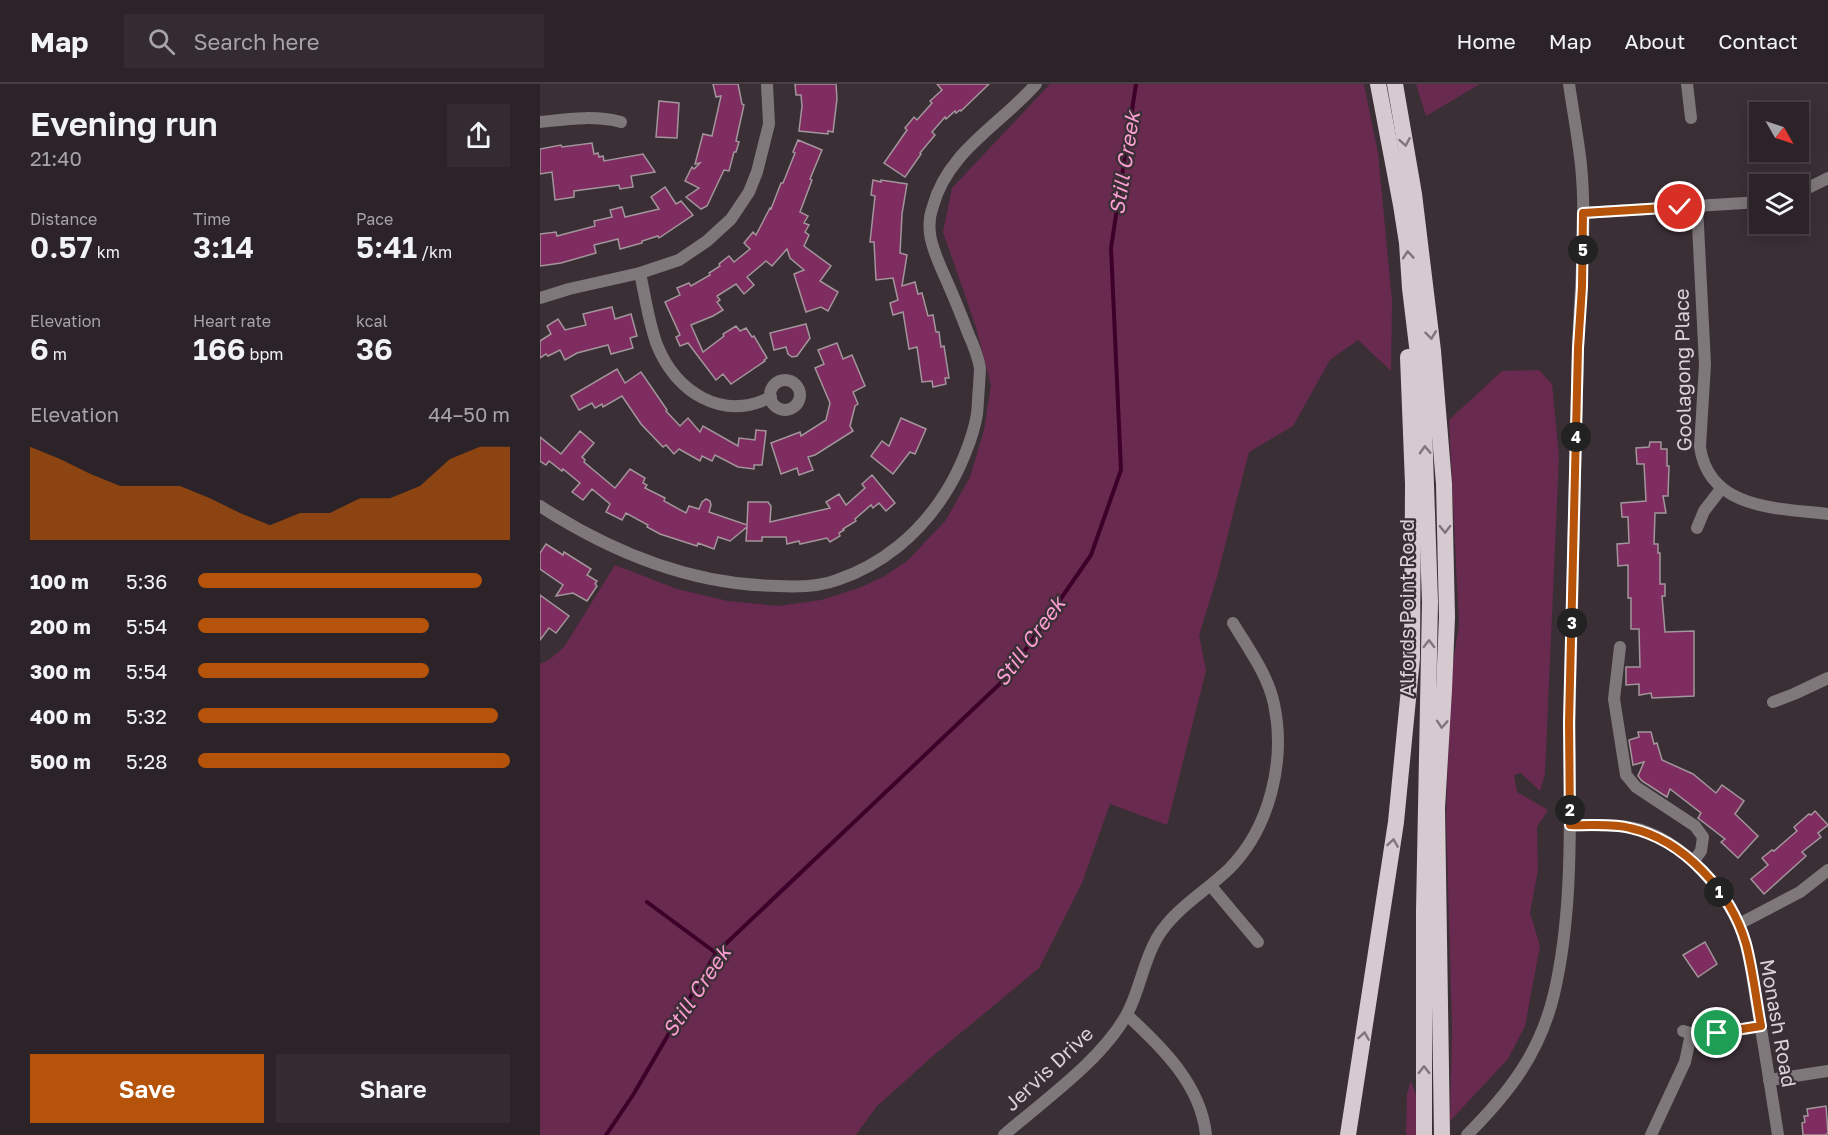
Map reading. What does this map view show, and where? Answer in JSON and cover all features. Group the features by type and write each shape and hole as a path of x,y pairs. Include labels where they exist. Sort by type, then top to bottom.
{"highway":[{"name":"Alfords Point Road","path":"1378,84 1407,243 1423,396 1430,602 1424,911 1424,1135"},
{"name":"Alfords Point Road","path":"1395,84 1414,194 1433,351 1444,484 1447,617 1437,808 1442,1135"},
{"path":"1348,1135 1396,822 1412,658 1413,484 1406,317 1410,288"}],"street":[{"path":"540,298 640,273 679,260 707,241 731,219 749,192 757,172 769,124 767,84"},
{"path":"540,506 571,525 625,552 700,578 757,586 802,587 836,581 886,556 916,532 936,508 954,480 963,459 977,415 980,368 974,347 936,257 930,233 932,208 940,185 964,151 1036,84"},
{"path":"1467,1135 1508,1092 1530,1056 1548,1015 1561,956 1566,908 1570,825 1569,722 1583,213 1581,165 1569,84"},
{"path":"1687,84 1691,118"},
{"path":"540,122 586,117 621,122"},
{"path":"1809,187 1828,178"},
{"path":"1583,213 1749,203"},
{"name":"Goolagong Place","path":"1697,206 1706,364 1700,447 1706,469 1721,489"},
{"path":"640,273 656,343 667,368 680,382 700,397 718,405 738,407 758,404 771,398"},
{"path":"1697,528 1704,511 1721,489 1734,497 1758,504 1828,514"},
{"name":"Jervis Drive","path":"1004,1135 1083,1067 1107,1043 1127,1015 1139,989 1156,939 1170,921 1231,867 1247,846 1265,812 1276,774 1278,738 1274,703 1261,671 1233,623"},
{"path":"1620,647 1614,699 1626,775 1636,788 1695,826 1699,831 1703,837 1701,850 1693,862"},
{"path":"1773,702 1828,678"},
{"name":"Monash Road","path":"1570,825 1627,827 1648,832 1693,862 1713,885 1738,924 1749,960 1778,1135"},
{"path":"1738,924 1794,896 1828,870"},
{"path":"1210,886 1258,942"},
{"path":"1127,1015 1172,1061 1194,1092 1205,1121 1206,1135"},
{"path":"1652,1135 1685,1062 1687,1032 1717,1033 1761,1026"},
{"path":"1769,1080 1828,1071"}],"shaded area":[{"path":"1050,84 1364,84 1378,153 1392,300 1391,371 1358,340 1330,360 1293,426 1249,452 1217,577 1199,635 1206,671 1167,825 1110,804 1082,883 1039,968 934,1055 877,1106 856,1135 540,1135 540,664 549,660 564,647 615,565 677,589 728,601 778,606 821,600 859,588 883,577 907,561 946,520 970,477 984,430 991,385 975,324 943,232 952,188"},
{"path":"1416,84 1480,84 1426,116"},
{"path":"1539,370 1552,384 1559,456 1545,774 1540,791 1521,773 1514,775 1517,792 1548,810 1537,827 1538,870 1530,913 1540,946 1525,1026 1508,1059 1450,1121 1452,1028 1446,815 1451,676 1459,624 1449,420 1502,371"},
{"path":"1411,1081 1416,1095 1416,1135 1406,1135 1407,1093"}],"building":[{"path":"713,84 738,84 744,105 736,141 739,142 729,171 724,170 707,206 701,209 686,197 699,188 685,181 692,167 694,169 700,163 695,164 703,134 712,136 721,96 716,97"},
{"path":"795,84 836,84 837,99 833,132 828,131 828,134 799,131 802,106 801,95 796,95"},
{"path":"937,84 989,84 961,111 956,113 955,111 946,119 945,117 932,132 935,135 905,177 884,163 907,130 905,128 914,117 917,120 932,103 930,101 942,90"},
{"path":"659,101 679,103 677,138 656,137"},
{"path":"798,140 822,150 800,212 808,216 804,223 809,225 805,232 809,235 804,246 831,266 820,281 838,292 828,311 821,307 806,312 794,274 804,270 790,258 787,249 772,266 766,261 747,277 754,285 744,294 736,284 717,296 720,300 717,302 723,310 691,325 703,352 736,326 740,331 746,328 752,337 754,336 767,358 731,384 723,374 716,380 688,343 680,346 676,337 680,335 665,302 680,295 677,288 689,283 691,286 710,275 709,273 729,256 734,262 750,249 744,243 753,232 756,235 771,209 795,153 793,152"},
{"path":"592,143 594,154 598,153 599,157 603,156 604,161 643,154 655,172 631,176 633,187 620,189 619,185 574,191 574,197 555,200 552,172 540,174 540,149"},
{"path":"873,180 907,184 902,214 900,253 907,255 902,286 915,282 918,294 922,293 928,316 933,315 941,347 944,346 949,378 945,378 946,384 933,387 932,381 922,382 917,347 909,349 903,312 893,315 890,303 898,300 893,278 876,280 874,242 870,242 875,196 871,195"},
{"path":"665,187 676,204 681,201 693,215 659,238 658,236 620,249 618,239 594,245 596,253 561,263 540,266 540,234 556,232 557,236 595,226 594,221 612,217 610,210 622,207 625,217 659,209 651,197"},
{"path":"612,307 615,319 631,314 637,336 630,338 633,348 611,354 608,345 577,353 565,360 560,350 540,358 540,341 551,334 547,326 558,319 565,330 586,325 583,314"},
{"path":"806,324 810,338 797,356 792,357 788,354 786,347 774,350 770,333"},
{"path":"837,343 843,359 852,355 865,386 853,392 858,404 855,406 850,426 853,431 808,457 813,470 799,475 797,468 781,474 771,443 800,432 801,436 826,420 830,403 815,368 824,364 818,350"},
{"path":"617,369 625,383 641,372 666,411 680,426 688,418 700,432 703,426 738,446 739,438 755,440 756,430 766,431 762,465 754,465 754,469 738,467 715,455 712,461 702,456 700,461 679,449 674,454 666,445 663,447 641,424 622,396 603,407 602,404 595,408 592,403 579,410 571,396"},
{"path":"901,418 926,429 915,454 910,452 893,474 871,456 882,441 889,446"},
{"path":"580,431 594,443 582,457 584,462 615,488 630,469 645,478 643,483 647,485 645,488 665,498 664,501 686,513 689,506 699,509 706,499 711,505 709,512 747,525 748,502 768,502 771,506 770,522 830,508 826,502 839,494 846,505 865,488 862,484 872,475 895,503 886,511 879,503 873,508 871,505 855,519 856,521 839,533 840,536 830,542 827,538 800,544 799,541 787,544 786,537 762,537 762,541 746,541 747,527 730,541 718,537 714,549 698,543 697,546 660,534 626,513 622,520 606,512 610,504 592,489 583,500 572,492 580,483 549,461 546,465 540,461 540,437 561,454"},
{"path":"1650,442 1661,442 1661,449 1667,449 1667,466 1669,466 1668,496 1663,496 1666,513 1655,513 1654,544 1658,544 1658,553 1660,553 1660,584 1665,584 1665,596 1662,596 1665,632 1694,631 1694,696 1652,698 1651,693 1639,695 1639,684 1626,685 1626,667 1640,667 1639,629 1631,629 1628,565 1618,566 1617,544 1629,543 1628,517 1622,517 1621,503 1646,501 1644,464 1637,464 1636,448 1649,447"},
{"path":"546,544 591,569 587,575 597,581 595,584 597,586 587,601 573,593 556,596 563,585 540,569 540,553"},
{"path":"540,595 569,616 556,633 549,628 540,640"},
{"path":"1638,732 1651,732 1662,760 1693,774 1716,793 1722,785 1744,801 1735,814 1758,836 1738,858 1721,842 1725,839 1698,818 1701,813 1670,789 1667,797 1638,776 1644,762 1633,765 1629,740 1639,737"},
{"path":"1815,811 1828,825 1818,833 1821,837 1802,852 1806,856 1764,894 1751,879 1768,865 1762,858 1797,831 1794,827"},
{"path":"1705,942 1717,964 1698,977 1683,955"},
{"path":"1826,1106 1828,1133 1803,1135 1802,1123 1805,1122 1804,1116 1808,1116 1807,1109"}],"waterway":[{"name":"Still Creek","path":"606,1135 633,1095 716,953 1006,678 1091,555 1121,470 1111,248 1136,84"},
{"path":"647,902 716,953"}],"route":[{"path":"1680,207 1583,213 1569,722 1570,825 1627,827 1648,832 1693,862 1725,900 1745,943 1761,1026 1717,1033"}]}
